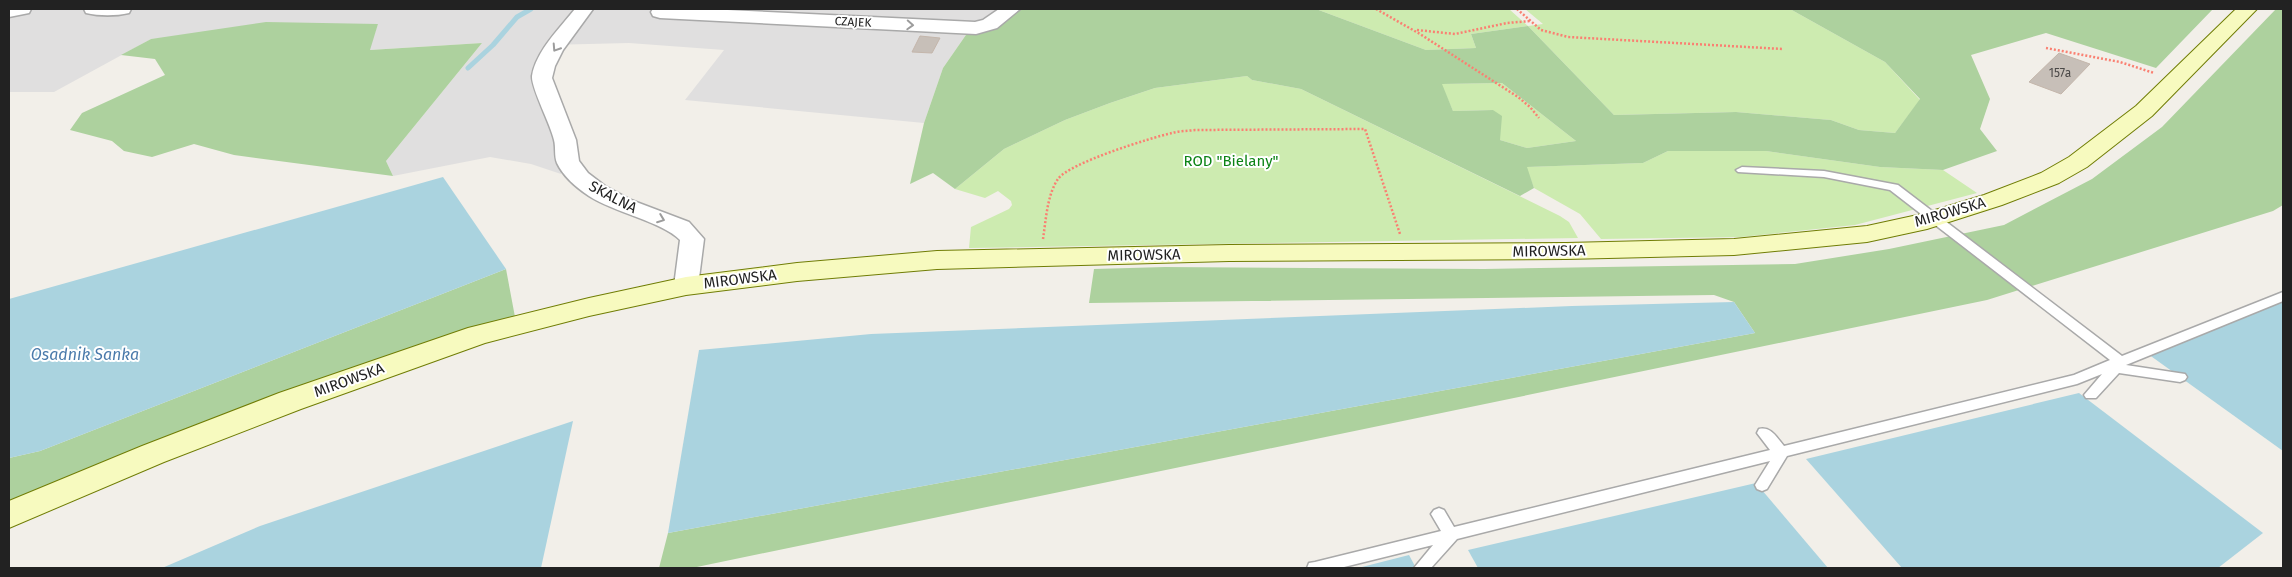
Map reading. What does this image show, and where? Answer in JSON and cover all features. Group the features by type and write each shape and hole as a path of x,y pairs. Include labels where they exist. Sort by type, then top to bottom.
{"main road":[{"name":"MIROWSKA","path":"9,516 153,454 290,401 469,338 589,307 686,286 837,268 950,259 1219,253 1566,251 1734,247 1867,234 1934,218 1993,200 2042,181 2078,162 2144,111 2247,9"}],"street":[{"path":"9,11 22,9"},
{"path":"93,9 122,9"},
{"name":"SKALNA","path":"584,9 554,49 545,66 542,78 565,140 568,162 580,178 597,191 623,205 681,227 689,233 692,239 686,286"},
{"name":"CZAJEK","path":"660,12 864,15 976,28 990,24 1011,9"}],"lane":[{"path":"1742,170 1824,174 1894,187 2118,365 2180,377"},
{"path":"1315,568 2077,380 2118,365 2283,296"},
{"path":"2091,395 2118,365"},
{"path":"1764,433 1782,453"},
{"path":"1762,485 1782,453"},
{"path":"1439,514 1450,535"},
{"path":"1422,568 1450,535"}],"path":[{"path":"1376,9 1416,30 1536,112 1539,118"},
{"path":"1517,9 1541,30 1568,37 1783,49"},
{"path":"1416,30 1455,34 1508,23 1531,21"},
{"path":"2046,48 2120,62 2159,75"},
{"path":"1037,238 1045,239 1049,204 1057,180 1065,171 1126,146 1174,132 1214,130 1365,130 1400,234 1390,234"}],"shaded area":[{"path":"9,9 1003,9 968,32 943,68 924,123 685,100 724,50 629,43 548,45 536,73 561,145 561,174 531,164 490,157 393,176 386,161 482,43 369,50 378,24 151,39 54,92 9,92"}],"green space":[{"path":"1017,9 1316,9 1426,50 1476,48 1471,34 1528,26 1614,115 1736,112 1831,120 1859,130 1895,133 1920,99 1885,62 1790,9 2213,9 2156,68 2046,33 1971,55 1990,99 1980,129 1997,151 1943,170 1880,167 1766,151 1668,151 1643,163 1527,167 1534,188 1520,196 1301,89 1252,80 1247,76 1155,88 1065,120 1004,149 955,189 933,173 910,184 924,123 943,68 968,32 997,26","holes":["1502,83 1576,141 1527,148 1500,140 1502,116 1493,110 1453,111 1442,84"]},
{"path":"1316,9 1509,9 1528,26 1471,34 1476,48 1426,50"},
{"path":"1525,9 1790,9 1885,62 1920,100 1895,133 1859,130 1831,120 1736,112 1614,115 1528,26 1543,24"},
{"path":"2276,9 2283,9 2283,205 2273,211 1987,300 692,568 659,568 668,533 1755,333 1734,302 1714,295 1089,303 1094,269 1165,267 1484,269 1795,264 1889,249 2004,225 2092,179 2162,127"},
{"path":"266,22 378,24 370,50 482,43 386,161 393,176 234,155 194,144 152,157 124,151 112,141 70,130 82,113 165,75 155,59 121,55 151,39"},
{"name":"ROD \"Bielany\"","path":"1247,76 1252,80 1301,89 1560,216 1569,222 1578,238 969,248 971,227 1009,209 1012,205 1011,201 998,191 985,198 955,189 1004,149 1065,120 1155,88"},
{"path":"1502,83 1576,141 1527,148 1500,140 1493,110 1453,111 1441,84"},
{"path":"1668,151 1766,151 1880,167 1943,170 1977,193 1855,225 1741,237 1601,239 1580,214 1534,188 1526,167 1643,163"},
{"path":"506,269 515,317 148,448 9,505 9,458 40,451"}],"water":[{"name":"Osadnik Sanka","path":"443,177 506,269 40,451 9,458 9,299"},
{"path":"2283,300 2283,451 2148,354"},
{"path":"1734,302 1755,333 668,533 699,350 871,334 1572,306"},
{"path":"2079,393 2263,533 2218,568 1902,568 1806,459"},
{"path":"573,421 541,568 162,568 260,526"},
{"path":"1756,483 1828,568 1478,568 1468,550"},
{"path":"1409,555 1416,568 1358,568"}],"building":[{"path":"920,36 940,38 932,53 912,52"},
{"path":"2059,53 2090,64 2061,94 2029,82"}],"waterway":[{"path":"468,68 493,45 517,17 531,9"}]}
